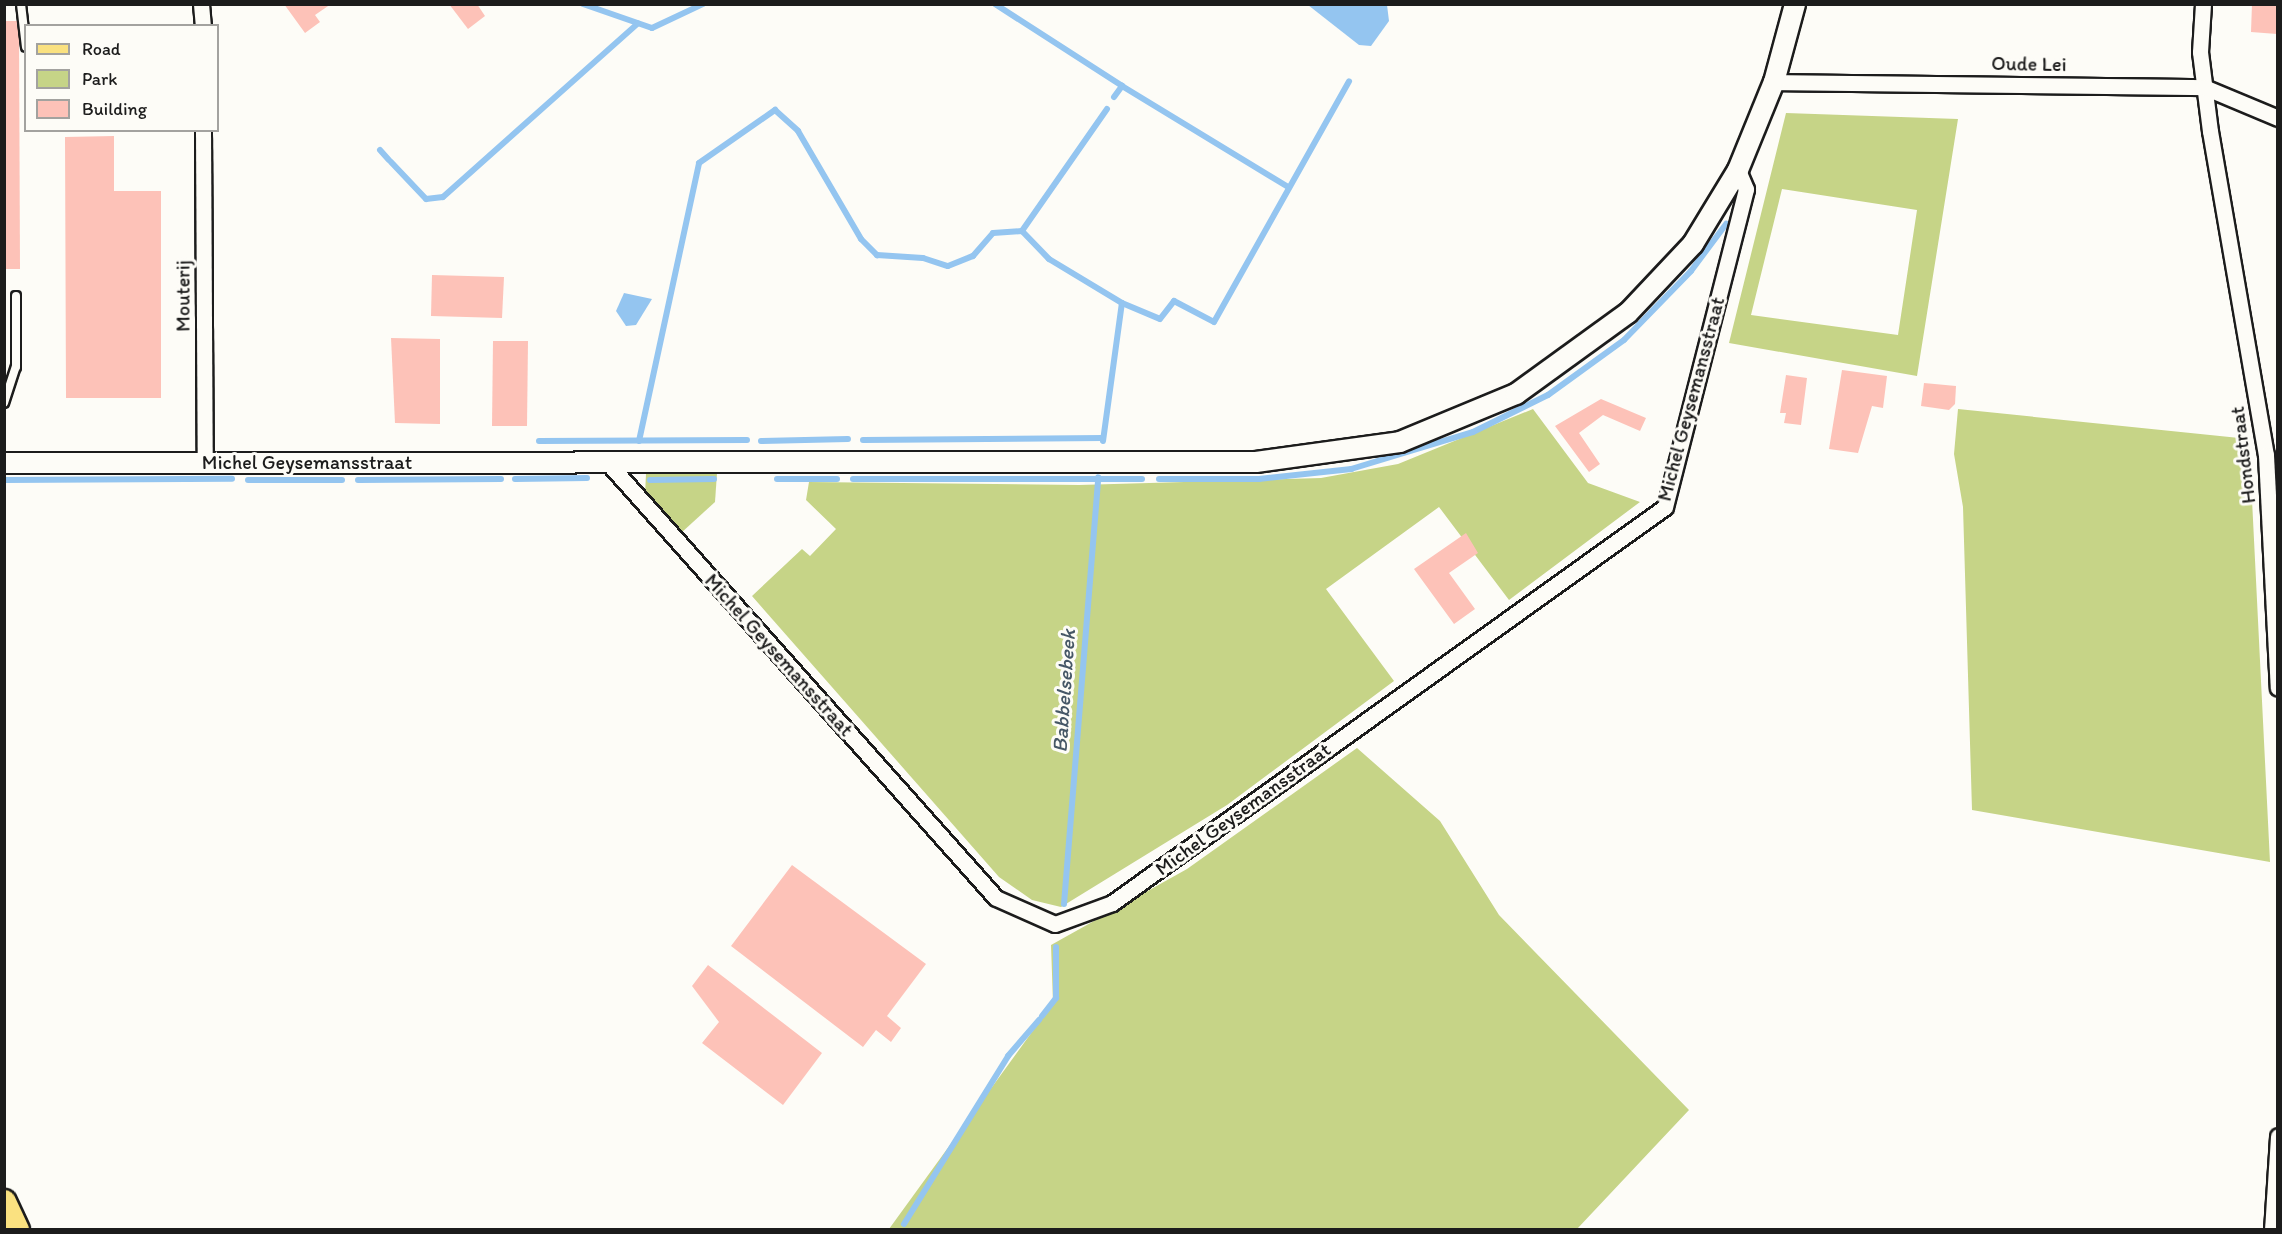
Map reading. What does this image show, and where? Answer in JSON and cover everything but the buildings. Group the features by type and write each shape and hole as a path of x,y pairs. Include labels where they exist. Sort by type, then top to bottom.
{"main road":[{"path":"4,1202 17,1230"}],"street":[{"path":"201,4 203,24"},
{"name":"Michel Geysemansstraat","path":"4,463 205,460 609,464 1256,462 1400,442 1516,394 1599,337 1693,244 1738,170 1774,82 1795,4"},
{"name":"Hondstraat","path":"2203,4 2204,87 2266,455 2277,688"},
{"name":"Oude Lei","path":"1774,82 2204,87 2277,118"},
{"name":"Mouterij","path":"203,132 205,460"},
{"name":"Michel Geysemansstraat","path":"609,464 996,898 1055,924 1112,903 1665,507 1746,189 1738,170"},
{"path":"2272,1230 2277,1137"}],"lane":[{"path":"21,4 24,30"},
{"path":"4,403 16,367 16,296"}],"green space":[{"path":"1786,113 1958,119 1917,376 1729,343","holes":["1782,189 1917,210 1898,335 1751,315"]},
{"path":"1533,409 1588,483 1640,502 1509,600 1439,507 1326,589 1394,681 1227,805 1061,907 1032,900 999,877 752,596 802,549 810,556 836,529 806,500 809,482 1079,485 1321,478 1398,464"},
{"path":"1958,409 2249,439 2270,862 1972,810 1963,507 1954,454"},
{"path":"717,473 715,502 681,533 645,495 646,474"},
{"path":"1357,748 1440,821 1499,915 1689,1110 1577,1229 889,1229 1053,1003 1051,945 1187,869"}],"water":[{"path":"1308,5 1387,5 1389,21 1371,46 1359,45"},
{"path":"624,293 652,299 636,325 626,326 616,311"}],"waterway":[{"path":"583,4 652,28 703,4"},
{"path":"995,4 1122,86"},
{"path":"391,162 426,199 443,197 638,23"},
{"path":"1103,441 1122,303 1160,319 1174,301 1214,322 1349,81"},
{"path":"1114,97 1122,86 1288,187"},
{"path":"1107,109 1022,231 1049,259 1122,303"},
{"path":"639,441 699,163 775,110 798,131 861,239 877,255 923,258 948,266 973,256 993,233 1022,231"},
{"path":"380,150 389,160"},
{"path":"1159,479 1259,479 1351,469 1473,432 1548,395 1624,340 1691,271 1726,224"},
{"path":"863,440 1103,438"},
{"path":"761,441 848,439"},
{"path":"539,441 747,440"},
{"name":"Babbelsebeek","path":"1064,904 1098,477"},
{"path":"515,479 587,478"},
{"path":"4,480 232,479"},
{"path":"358,480 501,479"},
{"path":"650,480 714,479"},
{"path":"777,479 837,479"},
{"path":"853,479 1142,479"},
{"path":"248,480 342,480"},
{"name":"Babbelsebeek","path":"1042,1016 1056,998 1056,947"},
{"name":"Babbelsebeek","path":"904,1224 1008,1056 1039,1020"}]}
